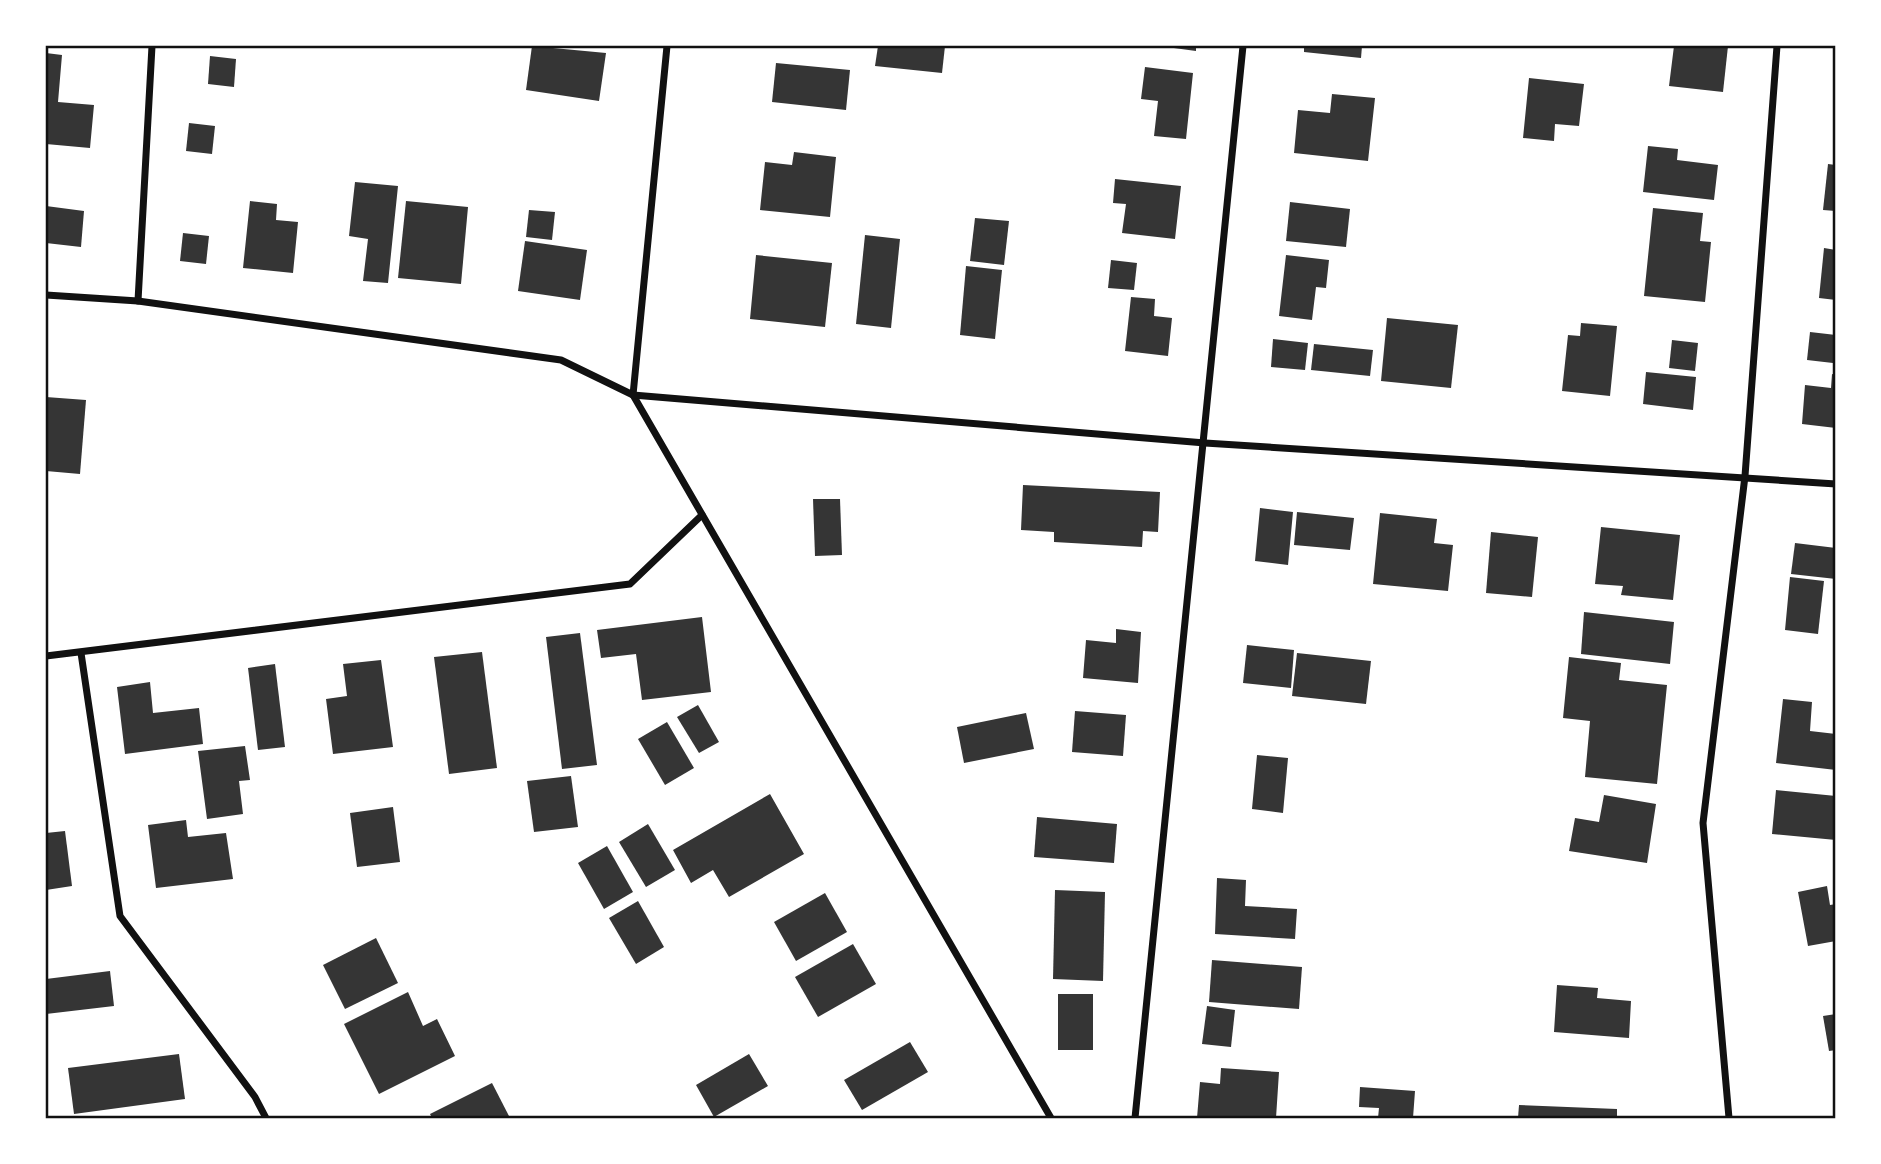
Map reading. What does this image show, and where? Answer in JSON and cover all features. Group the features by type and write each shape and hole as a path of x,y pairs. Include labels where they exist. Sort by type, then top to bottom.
{"street":[{"path":"138,301 152,46"},
{"path":"667,46 633,395 1051,1118"},
{"path":"1135,1118 1243,46"},
{"path":"1729,1118 1703,823 1745,476 1777,46"},
{"path":"46,295 138,301 561,360 633,395 1205,443 1836,484"},
{"path":"46,656 630,584 702,515"},
{"path":"81,653 120,916 255,1097 266,1118"}],"building":[{"path":"532,46 606,53 599,101 526,90"},
{"path":"878,46 945,46 942,73 875,66"},
{"path":"1159,46 1196,46 1196,51"},
{"path":"1304,46 1362,46 1361,58 1304,52"},
{"path":"1674,46 1728,46 1723,92 1669,86"},
{"path":"46,53 62,55 58,102 94,105 90,148 46,144"},
{"path":"210,56 236,59 234,87 208,84"},
{"path":"776,63 850,70 846,110 772,102"},
{"path":"1145,67 1193,73 1186,139 1154,136 1158,101 1141,99"},
{"path":"1529,78 1584,84 1579,126 1555,124 1554,141 1523,138"},
{"path":"1332,94 1375,98 1368,161 1294,153 1298,110 1330,113"},
{"path":"189,123 215,126 212,154 186,151"},
{"path":"1648,146 1678,149 1677,160 1718,165 1714,200 1643,192"},
{"path":"794,152 836,157 830,217 760,210 765,162 792,165"},
{"path":"1828,164 1836,165 1836,211 1823,210"},
{"path":"1115,179 1181,186 1175,239 1122,233 1126,204 1113,203"},
{"path":"355,182 398,186 388,283 363,281 368,239 349,236"},
{"path":"250,201 277,204 276,220 298,222 293,273 243,268"},
{"path":"406,201 468,207 461,284 398,278"},
{"path":"1290,202 1350,209 1346,247 1286,241"},
{"path":"46,206 84,211 81,247 46,243"},
{"path":"1653,208 1703,213 1700,241 1711,242 1705,302 1644,296"},
{"path":"529,210 555,212 552,240 526,237"},
{"path":"975,218 1009,221 1004,265 970,261"},
{"path":"183,233 209,236 206,264 180,261"},
{"path":"865,235 900,239 891,328 856,324"},
{"path":"525,241 587,250 580,300 518,291"},
{"path":"1824,248 1836,250 1836,300 1819,298"},
{"path":"756,255 832,263 825,327 750,319"},
{"path":"1286,255 1329,260 1326,288 1316,287 1312,320 1279,316"},
{"path":"1111,260 1137,263 1134,290 1108,288"},
{"path":"966,266 1002,270 995,339 960,335"},
{"path":"1131,297 1155,299 1154,316 1172,318 1168,356 1125,351"},
{"path":"1387,318 1458,325 1451,388 1381,381"},
{"path":"1581,323 1617,326 1610,396 1562,391 1568,335 1580,336"},
{"path":"1810,332 1836,335 1833,363 1807,360"},
{"path":"1273,339 1308,343 1305,370 1271,367"},
{"path":"1672,340 1698,343 1695,371 1669,368"},
{"path":"1314,344 1373,350 1370,376 1311,370"},
{"path":"1646,372 1696,377 1693,410 1643,404"},
{"path":"1832,374 1836,375 1836,428 1802,424 1805,385 1831,388"},
{"path":"46,397 86,400 80,474 46,471"},
{"path":"1023,485 1160,492 1158,532 1143,531 1142,547 1054,542 1054,532 1021,530"},
{"path":"813,499 840,499 842,555 815,556"},
{"path":"1260,508 1293,512 1288,565 1255,561"},
{"path":"1297,512 1354,518 1350,550 1294,545"},
{"path":"1380,513 1437,519 1434,543 1453,545 1448,591 1373,584"},
{"path":"1601,527 1680,535 1673,600 1621,595 1623,586 1595,584"},
{"path":"1491,532 1538,537 1532,597 1486,593"},
{"path":"1795,543 1836,548 1836,579 1791,574"},
{"path":"1790,577 1824,581 1818,634 1785,630"},
{"path":"1584,612 1674,622 1670,664 1581,654"},
{"path":"702,617 711,692 642,700 636,654 601,658 597,630"},
{"path":"1116,629 1141,632 1138,683 1083,678 1086,640 1116,643"},
{"path":"580,633 597,765 562,769 546,637"},
{"path":"1247,645 1294,650 1291,688 1243,683"},
{"path":"482,652 497,768 449,774 434,657"},
{"path":"1297,653 1371,661 1366,704 1292,696"},
{"path":"1569,657 1621,663 1619,680 1667,685 1657,784 1585,777 1590,721 1563,718"},
{"path":"381,660 393,747 333,754 326,699 347,696 343,664"},
{"path":"275,664 285,747 258,750 248,668"},
{"path":"150,682 153,713 199,708 203,744 125,754 117,687"},
{"path":"1783,699 1812,702 1810,731 1836,734 1836,770 1776,763"},
{"path":"698,705 719,742 699,753 677,717"},
{"path":"1075,711 1126,715 1123,756 1072,752"},
{"path":"1026,713 1034,749 964,763 957,727"},
{"path":"667,722 694,768 665,785 638,739"},
{"path":"245,746 250,780 239,781 243,814 207,819 198,751"},
{"path":"1257,755 1288,758 1283,813 1252,809"},
{"path":"571,776 578,827 534,832 527,781"},
{"path":"1776,790 1836,796 1836,840 1772,834"},
{"path":"770,794 804,854 729,897 713,870 691,883 673,850"},
{"path":"1604,795 1656,804 1647,863 1569,851 1575,818 1599,822"},
{"path":"393,807 400,862 357,867 350,813"},
{"path":"1037,817 1117,824 1114,863 1034,857"},
{"path":"186,820 188,837 226,833 233,879 156,888 148,825"},
{"path":"648,824 675,870 646,887 619,842"},
{"path":"65,831 72,886 46,890 46,833"},
{"path":"607,846 633,892 604,909 578,863"},
{"path":"1217,878 1246,880 1245,906 1297,909 1295,939 1215,934"},
{"path":"1827,886 1830,905 1836,904 1836,941 1808,946 1798,892"},
{"path":"1055,890 1105,892 1103,981 1053,979"},
{"path":"825,893 847,932 796,961 774,922"},
{"path":"638,901 664,947 636,964 609,918"},
{"path":"376,938 398,983 345,1009 323,965"},
{"path":"853,944 876,984 818,1017 795,977"},
{"path":"1212,960 1302,967 1299,1009 1209,1002"},
{"path":"110,971 114,1006 46,1014 46,979"},
{"path":"1557,985 1598,988 1597,998 1631,1001 1629,1038 1554,1032"},
{"path":"408,992 423,1026 437,1019 455,1056 379,1094 344,1024"},
{"path":"1058,994 1093,994 1093,1050 1058,1050"},
{"path":"1207,1006 1235,1010 1231,1047 1202,1044"},
{"path":"1836,1014 1836,1050 1829,1051 1823,1016"},
{"path":"910,1042 928,1072 862,1110 844,1080"},
{"path":"179,1054 185,1099 74,1114 68,1068"},
{"path":"749,1054 768,1086 714,1117 696,1085"},
{"path":"1221,1068 1279,1072 1276,1118 1197,1118 1200,1082 1220,1084"},
{"path":"492,1083 510,1118 432,1118 430,1114"},
{"path":"1360,1087 1415,1091 1413,1118 1378,1118 1379,1108 1359,1107"},
{"path":"1519,1105 1617,1109 1617,1118 1518,1118"}]}
